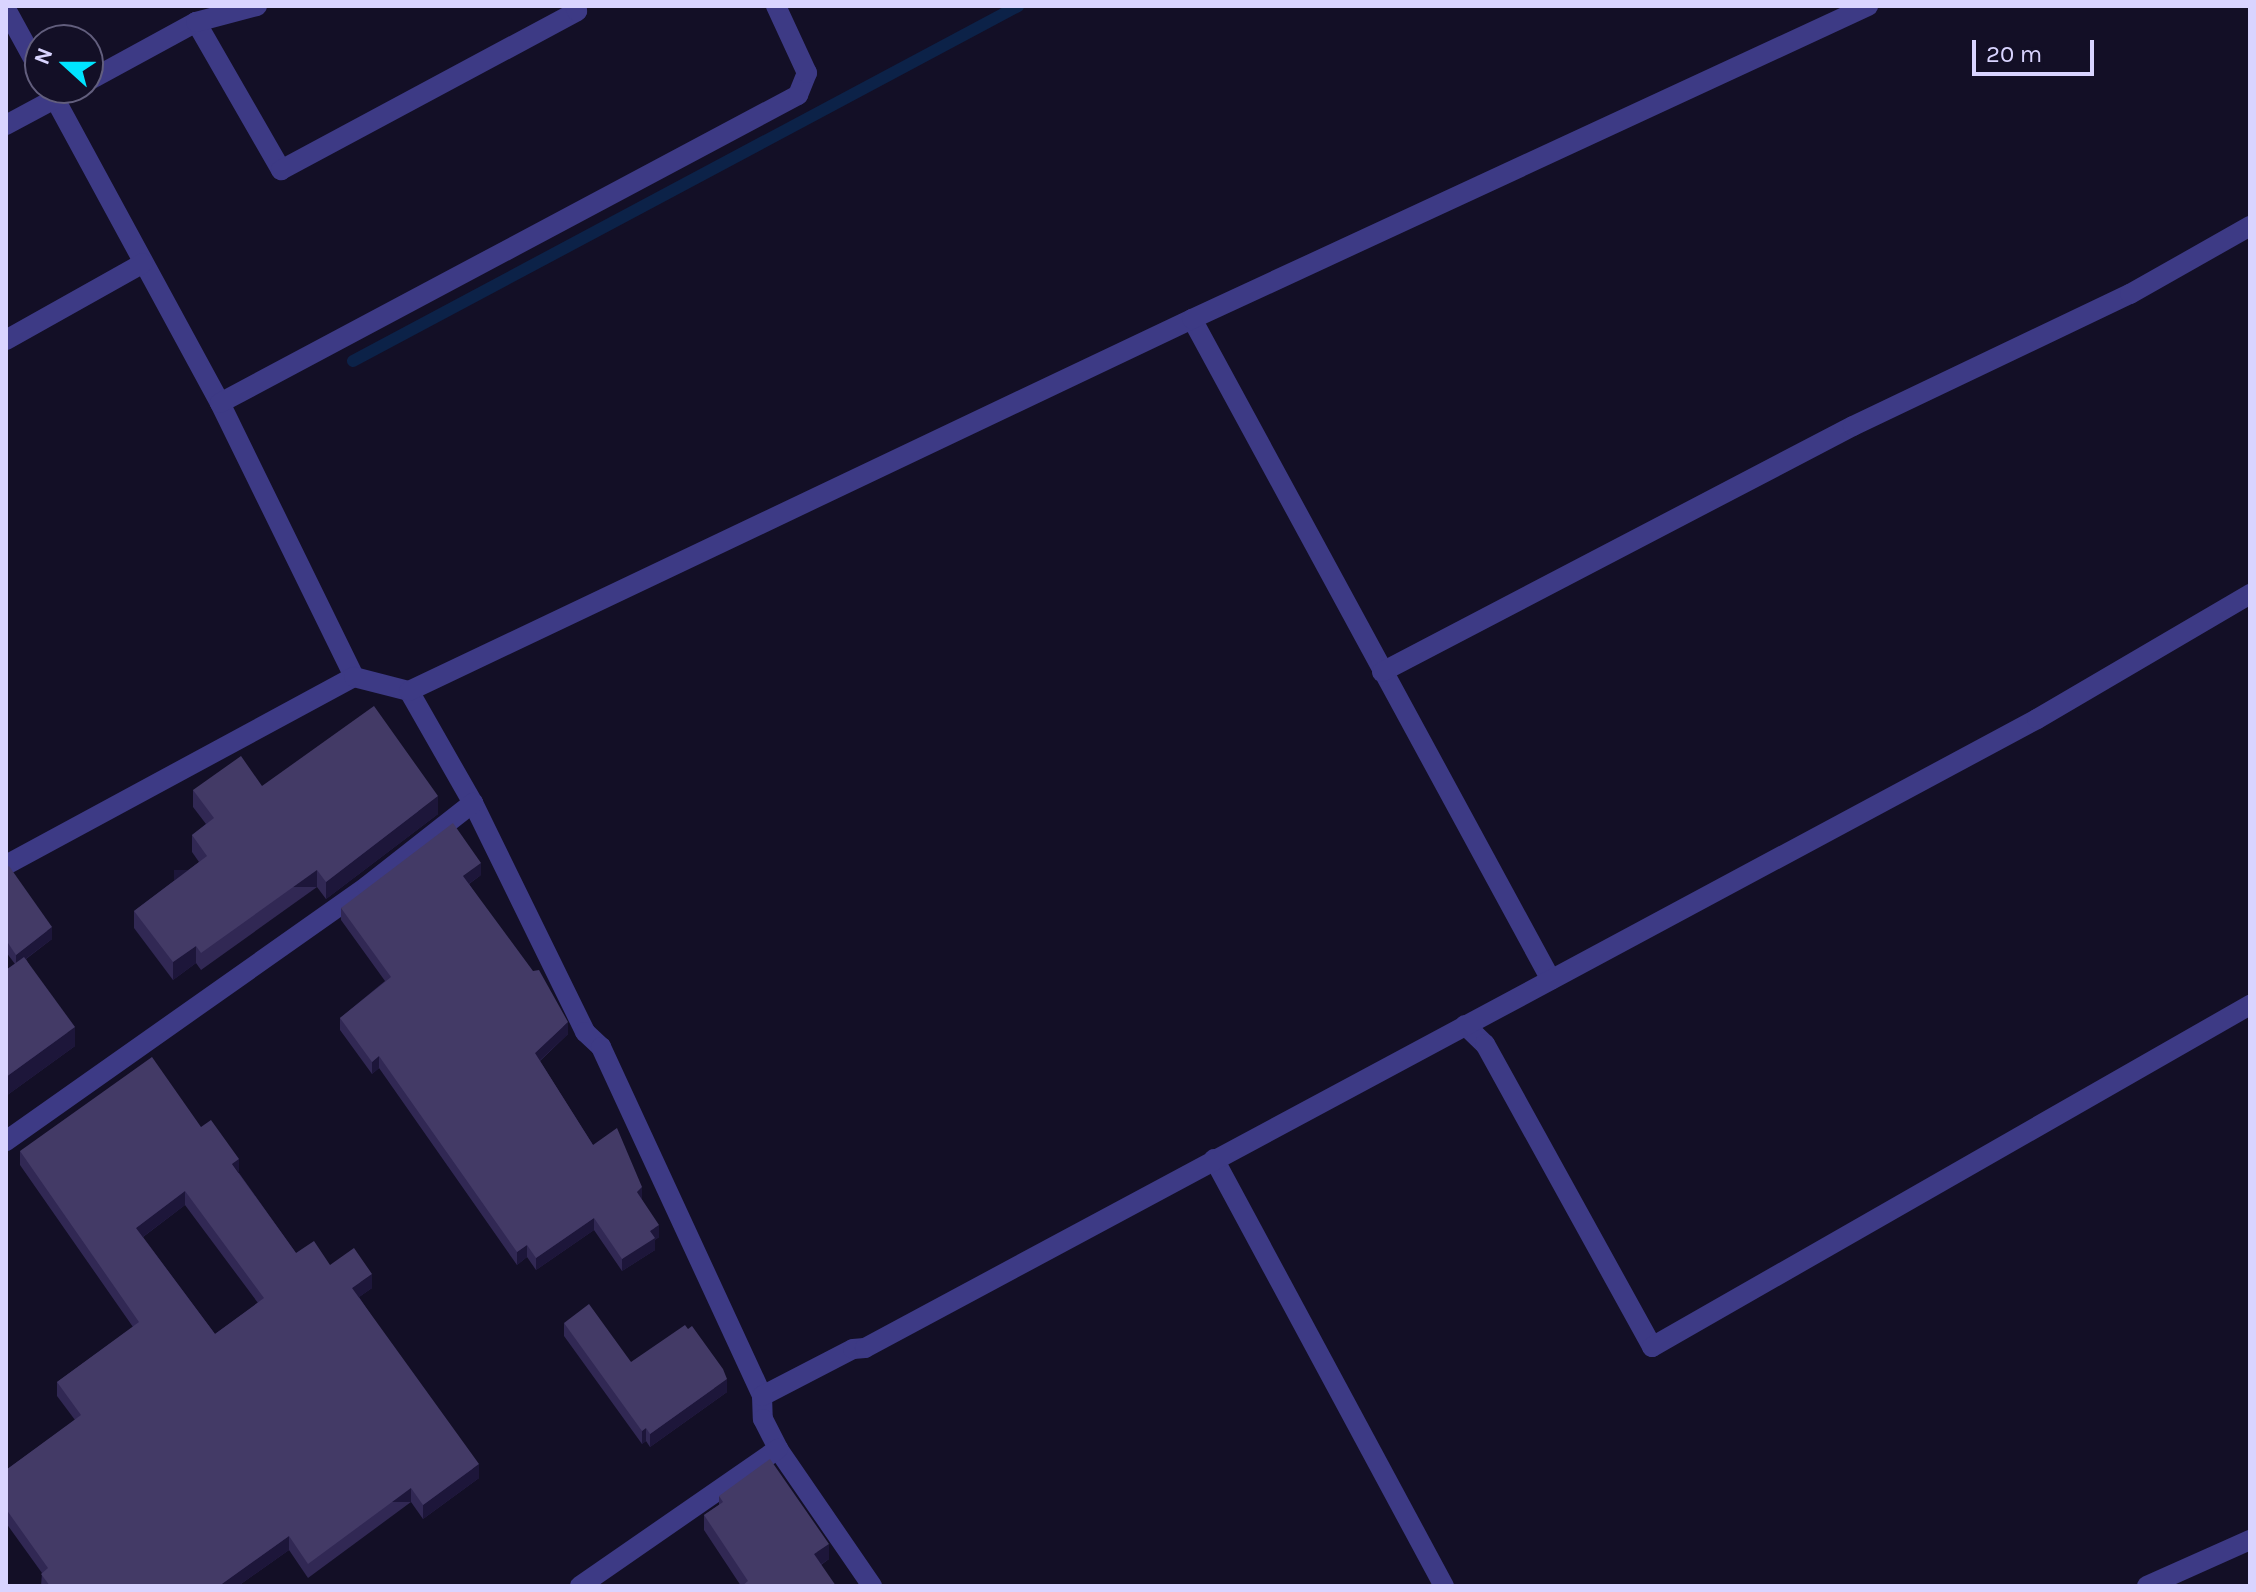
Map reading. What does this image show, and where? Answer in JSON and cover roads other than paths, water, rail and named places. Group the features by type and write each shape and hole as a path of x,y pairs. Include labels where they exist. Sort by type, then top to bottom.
{"street":[{"path":"104,72 196,22 257,6"},
{"path":"196,22 281,170 577,11 575,6"},
{"path":"220,403 798,95 807,73 776,6"},
{"path":"6,865 354,677 409,691 1192,319 1868,6"},
{"path":"6,9 24,42"},
{"path":"6,125 36,104"},
{"path":"58,104 220,403 354,677"},
{"path":"1382,672 1853,426 2130,294 2250,226"},
{"path":"6,340 143,263"},
{"path":"1192,319 1551,980"},
{"path":"762,1396 853,1349 865,1348 2037,719 2250,594"},
{"path":"409,691 473,803 585,1032 601,1047 762,1396 763,1419 778,1449 872,1586"},
{"path":"6,1141 367,886 473,803"},
{"path":"1465,1025 1485,1044 1652,1347 2250,1005"},
{"path":"1214,1159 1444,1586"},
{"path":"580,1586 778,1449"},
{"path":"2147,1586 2250,1540"}],"waterway":[{"path":"353,361 1018,6"}]}
